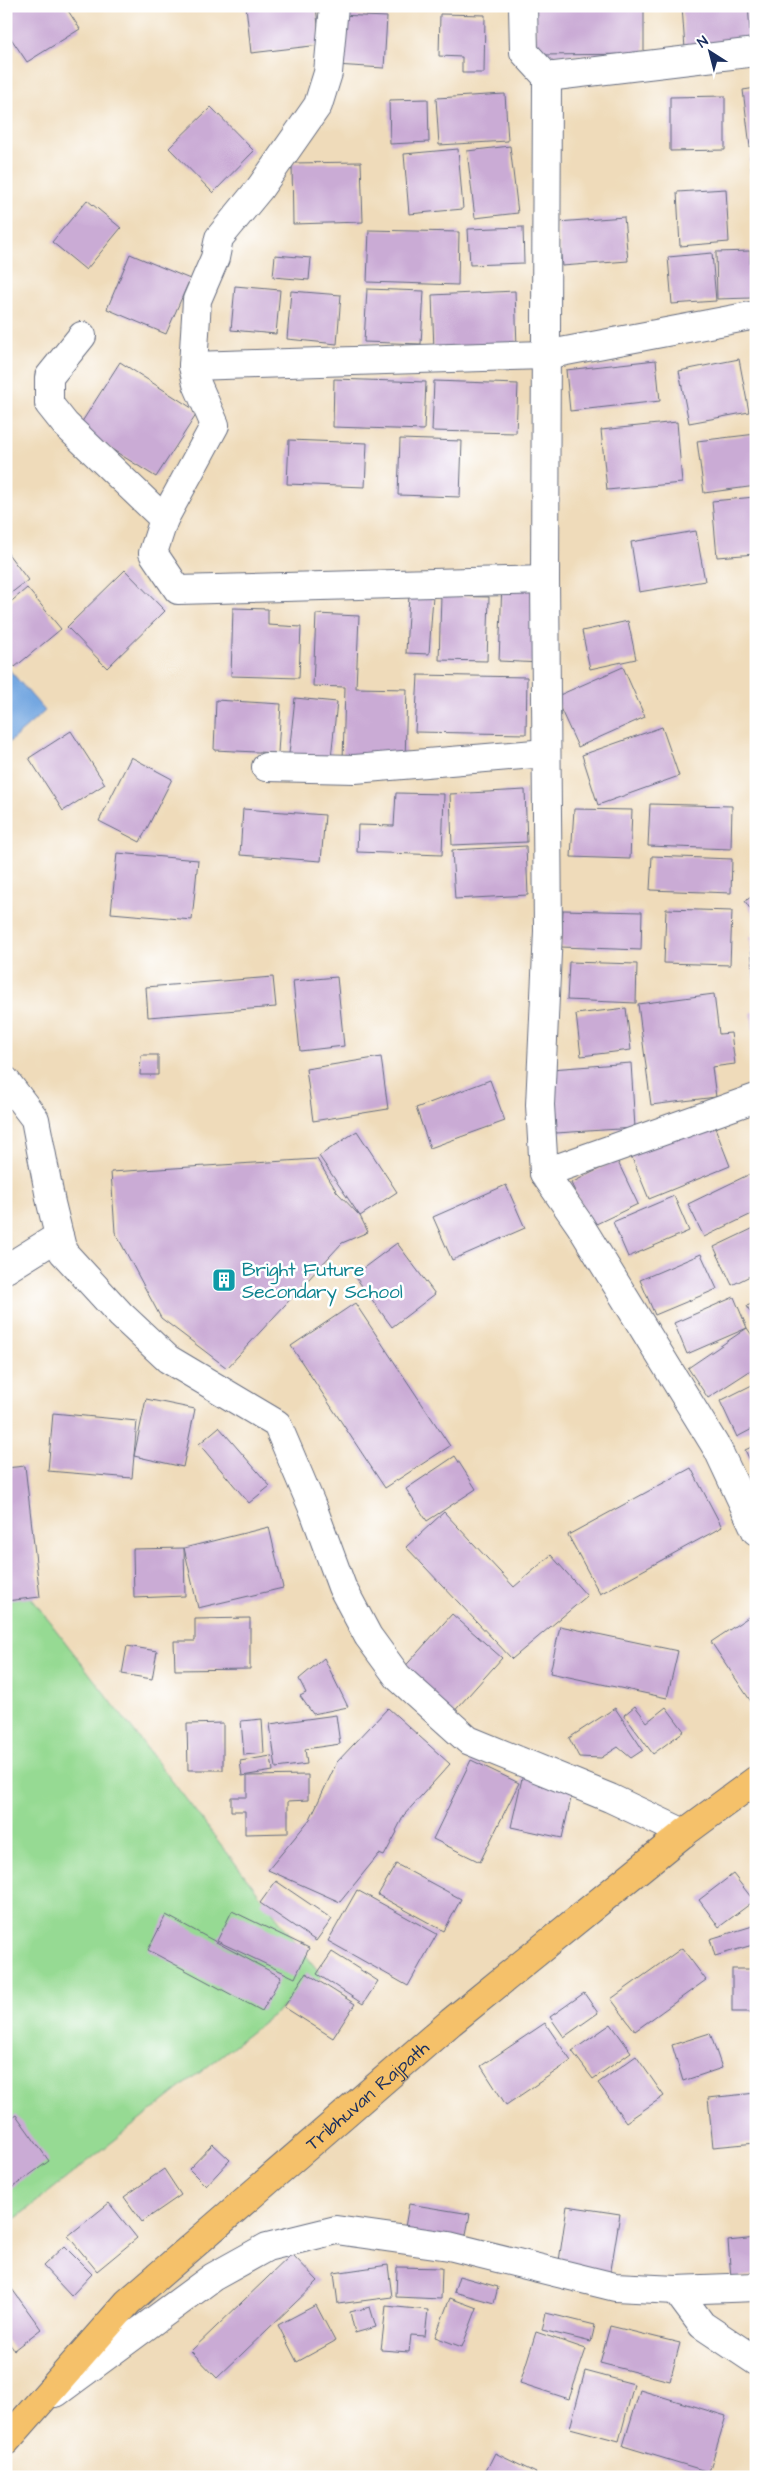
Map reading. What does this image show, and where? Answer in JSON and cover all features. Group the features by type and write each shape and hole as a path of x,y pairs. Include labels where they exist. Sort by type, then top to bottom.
{"highway":[{"name":"Tribhuvan Rajpath","path":"6,2441 128,2302 450,2022 684,1833 756,1780"}],"street":[{"path":"334,6 328,73 318,105 260,188 219,238 215,258 197,300 193,366 197,384 215,425 164,519 153,553 178,590 545,580"},
{"path":"523,6 524,52 547,77 545,580 548,931 540,1105 544,1174 580,1225 718,1450 756,1530"},
{"path":"547,77 756,52"},
{"path":"193,366 545,355 756,315"},
{"path":"82,336 49,377 49,404 65,424 164,519"},
{"path":"266,767 355,768 546,753"},
{"path":"6,1082 35,1119 63,1252 121,1314 168,1359 278,1424 318,1520 342,1587 368,1636 398,1677 468,1740 610,1798 684,1833"},
{"path":"544,1174 756,1098"},
{"path":"6,1269 60,1236"},
{"path":"35,2409 213,2277 267,2247 336,2230 449,2246 615,2287 676,2290 756,2287"},
{"path":"676,2290 702,2326 756,2361"}],"green space":[{"path":"6,1565 322,1976 6,2226"}],"water":[{"path":"6,666 45,711 6,745"}],"building":[{"path":"6,6 65,6 80,29 27,62 6,31"},
{"path":"246,6 316,6 320,45 251,53"},
{"path":"682,6 748,6 751,44 685,49"},
{"path":"644,7 644,54 536,55 535,8"},
{"path":"440,14 485,15 484,73 462,73 462,57 439,56"},
{"path":"338,15 387,17 384,68 335,65"},
{"path":"756,88 756,146 750,147 743,90"},
{"path":"505,94 508,141 439,145 436,98"},
{"path":"725,96 725,150 670,151 670,97"},
{"path":"428,99 429,142 390,144 389,100"},
{"path":"211,107 254,151 213,193 169,148"},
{"path":"510,146 518,213 475,218 467,151"},
{"path":"458,149 463,209 409,214 404,154"},
{"path":"756,155 756,202 754,202 750,156"},
{"path":"361,162 363,222 293,224 292,163"},
{"path":"726,189 729,242 680,246 677,192"},
{"path":"87,200 121,228 86,270 52,242"},
{"path":"624,217 628,261 562,266 558,222"},
{"path":"523,227 524,263 470,265 468,229"},
{"path":"369,230 459,232 458,285 367,282"},
{"path":"750,251 751,298 717,299 716,252"},
{"path":"712,253 716,301 672,304 668,257"},
{"path":"130,254 190,279 166,334 107,309"},
{"path":"275,255 311,258 309,280 273,277"},
{"path":"235,286 280,290 276,334 231,330"},
{"path":"367,289 424,291 421,344 364,342"},
{"path":"291,291 341,295 337,344 287,339"},
{"path":"515,291 517,347 434,351 432,295"},
{"path":"739,359 749,412 689,423 679,371"},
{"path":"656,360 660,401 570,411 566,370"},
{"path":"120,362 198,412 156,477 78,428"},
{"path":"334,379 426,382 424,430 333,427"},
{"path":"434,381 518,384 516,433 432,431"},
{"path":"677,422 682,483 607,490 601,430"},
{"path":"756,434 756,486 704,493 697,441"},
{"path":"400,439 462,441 460,497 398,495"},
{"path":"289,440 367,443 365,487 287,484"},
{"path":"755,497 756,554 717,557 712,501"},
{"path":"696,531 705,581 639,592 631,542"},
{"path":"6,551 28,580 6,597"},
{"path":"125,570 165,611 107,668 67,627"},
{"path":"502,582 544,583 541,663 499,661"},
{"path":"27,588 61,629 15,667 6,657 6,606"},
{"path":"409,594 433,596 429,654 406,653"},
{"path":"441,596 489,597 487,661 439,660"},
{"path":"233,608 268,609 268,625 301,627 299,678 231,676"},
{"path":"316,614 359,616 356,688 407,689 405,762 343,761 345,687 313,686"},
{"path":"628,621 636,659 590,669 582,631"},
{"path":"623,667 645,717 578,747 555,697"},
{"path":"418,675 527,677 526,734 415,732"},
{"path":"295,698 337,702 331,758 289,754"},
{"path":"216,700 281,704 278,753 214,750"},
{"path":"662,727 679,776 598,805 582,755"},
{"path":"71,731 105,784 63,811 29,758"},
{"path":"131,757 172,779 140,842 99,821"},
{"path":"525,790 527,842 452,845 450,794"},
{"path":"396,793 444,794 442,855 357,852 358,825 394,826"},
{"path":"650,804 732,806 731,849 648,846"},
{"path":"243,809 325,815 321,861 240,855"},
{"path":"574,809 632,810 630,859 571,857"},
{"path":"526,846 528,895 455,899 452,850"},
{"path":"117,853 198,860 192,920 111,913"},
{"path":"652,856 732,859 731,893 650,890"},
{"path":"756,894 756,918 745,901"},
{"path":"666,909 732,911 730,965 664,963"},
{"path":"563,910 642,912 641,950 561,947"},
{"path":"750,936 756,936 756,983 754,983"},
{"path":"569,962 637,964 636,1003 567,1000"},
{"path":"273,977 276,1007 148,1017 146,987"},
{"path":"337,977 344,1046 300,1051 293,981"},
{"path":"714,994 719,1034 731,1033 735,1064 712,1067 716,1097 651,1105 638,1004"},
{"path":"626,1008 631,1050 581,1056 576,1014"},
{"path":"751,1012 756,1012 756,1039 754,1039"},
{"path":"141,1055 158,1055 158,1075 140,1075"},
{"path":"381,1057 388,1109 313,1121 306,1069"},
{"path":"631,1063 635,1128 556,1133 551,1069"},
{"path":"490,1080 505,1121 430,1148 416,1108"},
{"path":"712,1120 730,1166 649,1199 630,1153"},
{"path":"357,1131 397,1192 360,1216 319,1156"},
{"name":"Bright Future Secondary School","path":"317,1159 337,1192 360,1216 368,1232 342,1243 227,1368 161,1318 115,1232 111,1172"},
{"path":"617,1160 638,1204 592,1226 571,1183"},
{"path":"752,1173 756,1181 756,1212 704,1237 688,1204"},
{"path":"506,1185 525,1228 452,1260 433,1217"},
{"path":"674,1196 689,1231 628,1257 613,1222"},
{"path":"756,1227 756,1273 732,1285 714,1247"},
{"path":"397,1243 435,1294 392,1327 354,1275"},
{"path":"701,1254 717,1289 655,1315 640,1280"},
{"path":"734,1297 747,1328 687,1354 674,1323"},
{"path":"756,1302 756,1323 747,1306"},
{"path":"355,1303 450,1446 385,1488 291,1346"},
{"path":"747,1328 756,1341 756,1367 708,1398 688,1368"},
{"path":"756,1383 756,1427 737,1437 720,1401"},
{"path":"146,1399 195,1409 183,1467 134,1456"},
{"path":"53,1413 137,1421 132,1478 48,1471"},
{"path":"219,1427 270,1486 249,1503 199,1444"},
{"path":"756,1445 756,1472 745,1450"},
{"path":"455,1456 476,1489 427,1521 406,1489"},
{"path":"25,1466 40,1597 6,1601 6,1468"},
{"path":"691,1468 722,1527 600,1594 568,1535"},
{"path":"444,1512 514,1587 551,1555 587,1596 512,1659 406,1547"},
{"path":"269,1527 283,1588 198,1608 184,1548"},
{"path":"184,1548 185,1596 134,1598 133,1549"},
{"path":"756,1612 756,1709 711,1642"},
{"path":"452,1614 502,1658 451,1715 401,1671"},
{"path":"250,1618 250,1669 175,1670 174,1641 195,1641 195,1619"},
{"path":"560,1626 678,1651 667,1698 550,1673"},
{"path":"127,1646 157,1651 152,1679 122,1674"},
{"path":"324,1658 348,1707 313,1714 300,1696 306,1693 299,1679"},
{"path":"635,1706 647,1722 666,1707 684,1731 653,1754 624,1715"},
{"path":"388,1708 450,1764 404,1815 384,1856 379,1854 340,1902 268,1870 310,1819 337,1762"},
{"path":"615,1708 643,1750 631,1758 618,1747 601,1758 579,1757 569,1738"},
{"path":"336,1715 340,1744 305,1749 307,1764 276,1768 270,1724"},
{"path":"262,1719 264,1753 244,1755 241,1721"},
{"path":"223,1723 223,1770 188,1770 187,1724"},
{"path":"271,1756 273,1771 242,1776 240,1761"},
{"path":"471,1760 519,1783 480,1862 433,1839"},
{"path":"523,1774 574,1785 562,1838 511,1827"},
{"path":"308,1775 308,1800 288,1801 288,1833 245,1834 245,1811 231,1811 231,1797 247,1797 247,1776"},
{"path":"396,1864 461,1899 444,1931 378,1895"},
{"path":"733,1874 754,1901 719,1927 699,1900"},
{"path":"276,1881 332,1919 316,1941 260,1903"},
{"path":"357,1890 437,1934 408,1986 328,1941"},
{"path":"232,1911 309,1948 295,1978 217,1941"},
{"path":"166,1915 281,1977 262,2011 148,1950"},
{"path":"756,1925 756,1944 715,1956 710,1939"},
{"path":"682,1948 706,1980 635,2031 611,1999"},
{"path":"332,1952 378,1981 363,2004 317,1974"},
{"path":"732,1969 756,1969 756,2012 732,2012"},
{"path":"306,1973 355,2004 333,2038 284,2007"},
{"path":"584,1993 598,2013 564,2037 550,2017"},
{"path":"545,2023 571,2061 506,2105 481,2066"},
{"path":"611,2024 631,2052 593,2079 572,2051"},
{"path":"710,2033 722,2068 683,2081 672,2045"},
{"path":"636,2056 664,2096 626,2122 598,2083"},
{"path":"756,2093 756,2143 713,2147 708,2098"},
{"path":"16,2115 49,2161 6,2192 6,2122"},
{"path":"213,2144 230,2160 206,2186 189,2169"},
{"path":"164,2169 181,2195 142,2222 124,2197"},
{"path":"109,2203 137,2238 97,2271 68,2236"},
{"path":"409,2204 470,2214 464,2244 404,2233"},
{"path":"567,2206 620,2214 610,2276 558,2268"},
{"path":"756,2238 756,2275 731,2278 728,2241"},
{"path":"64,2246 92,2274 71,2296 43,2266"},
{"path":"292,2254 318,2281 217,2378 191,2351"},
{"path":"388,2265 392,2297 338,2304 334,2273"},
{"path":"397,2267 442,2268 441,2299 396,2297"},
{"path":"459,2276 498,2287 494,2303 454,2292"},
{"path":"12,2289 41,2329 14,2350 6,2339 6,2294"},
{"path":"450,2298 477,2308 462,2347 435,2337"},
{"path":"316,2305 335,2341 297,2362 278,2325"},
{"path":"386,2306 428,2310 425,2336 411,2335 409,2352 381,2350"},
{"path":"370,2307 376,2327 355,2333 350,2312"},
{"path":"546,2313 595,2325 591,2342 542,2330"},
{"path":"610,2326 680,2343 670,2381 600,2363"},
{"path":"536,2332 586,2349 569,2399 520,2383"},
{"path":"585,2371 634,2384 619,2441 570,2428"},
{"path":"640,2390 726,2416 709,2472 623,2446"},
{"path":"495,2453 536,2473 534,2477 483,2477"}],"place":[{"name":"Bright Future Secondary School","path":"224,1280"}]}
